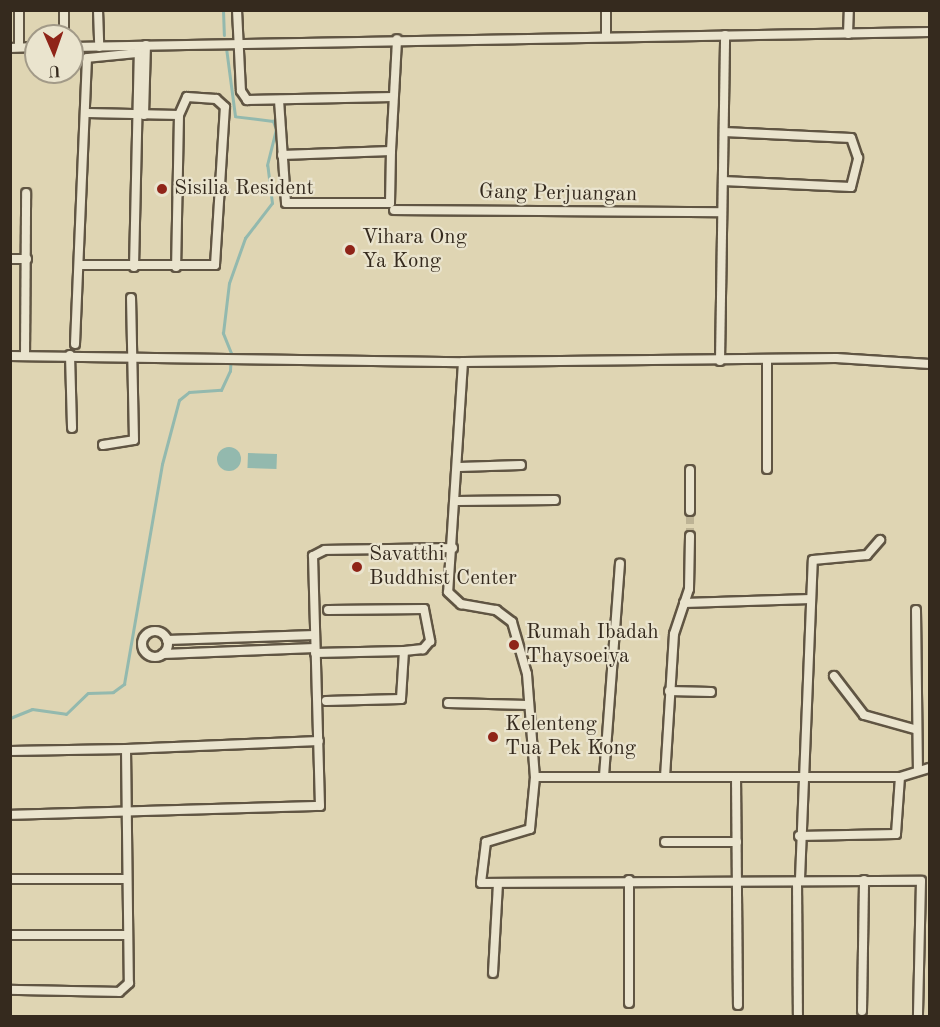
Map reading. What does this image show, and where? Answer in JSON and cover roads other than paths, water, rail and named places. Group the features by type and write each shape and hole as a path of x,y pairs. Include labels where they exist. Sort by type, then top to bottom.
{"street":[{"path":"15,48 19,10"},
{"path":"98,10 99,47"},
{"path":"237,10 237,42 242,95 251,100 393,97"},
{"path":"606,10 606,36"},
{"path":"848,33 849,10"},
{"path":"75,344 90,55 141,48 237,42 930,32"},
{"path":"720,361 725,35"},
{"path":"279,100 286,203 388,204 397,39"},
{"path":"84,47 141,48"},
{"path":"134,267 141,115 141,48"},
{"path":"80,265 211,268 216,262 225,106 216,99 188,97 179,115 176,267"},
{"path":"87,113 179,115"},
{"path":"723,181 851,187 858,159 851,138 724,132"},
{"path":"282,155 391,151"},
{"path":"25,356 26,193"},
{"name":"Gang Perjuangan","path":"394,210 721,212"},
{"path":"10,259 27,259"},
{"path":"103,446 134,440 130,354 131,298"},
{"path":"10,356 130,354 463,362 767,359 930,364"},
{"path":"70,355 72,428"},
{"path":"767,359 767,469"},
{"path":"463,362 457,501 448,592 461,604 496,610 512,622 527,674 535,777 530,829 492,838 483,847 481,883 629,880 925,881 918,1017"},
{"path":"459,467 521,465"},
{"path":"690,470 690,511"},
{"path":"457,501 555,501"},
{"path":"665,777 669,691 676,621 689,589 690,536"},
{"path":"798,1017 799,836 813,560 867,555 880,540"},
{"path":"10,814 127,815 314,808 321,797 315,635 310,576 315,553 453,548"},
{"path":"604,776 620,564"},
{"path":"684,603 811,599"},
{"path":"315,635 167,640 155,630 142,639 147,654 315,650 404,651 423,649 430,641 424,609 328,610"},
{"path":"916,610 914,729 918,768"},
{"path":"163,654 167,640"},
{"path":"326,701 401,699 404,651"},
{"path":"834,676 864,716 914,729"},
{"path":"669,691 711,692"},
{"path":"448,703 528,705"},
{"path":"10,751 318,741"},
{"path":"10,990 124,991 129,983 126,749"},
{"path":"535,777 801,779 900,777 918,768 930,768"},
{"path":"736,777 739,881 738,1005"},
{"path":"799,836 896,834 900,777"},
{"path":"665,842 737,842"},
{"path":"10,879 127,879"},
{"path":"629,880 629,1003"},
{"path":"862,1011 864,880"},
{"path":"493,973 498,884"},
{"path":"10,935 128,935"}],"water":[{"path":"229,447 234,448 240,454 240,464 234,470 229,471 224,470 218,464 217,459 218,454 224,448"},
{"path":"248,453 277,454 276,469 247,468"}],"waterway":[{"path":"223,10 224,35"},
{"path":"10,718 32,709 66,714 88,693 113,692 124,684 162,464 179,400 189,392 221,390 230,371 231,353 223,333 229,283 245,238 272,203 267,165 276,129 273,121 235,116 226,48"}],"tunnel":[{"path":"690,511 690,536"}],"place":[{"name":"Sisilia Resident","path":"162,189"},
{"name":"Vihara Ong Ya Kong","path":"350,250"},
{"name":"Savatthi Buddhist Center","path":"357,567"},
{"name":"Rumah Ibadah Thaysoeiya","path":"514,645"},
{"name":"Kelenteng Tua Pek Kong","path":"493,737"}]}
